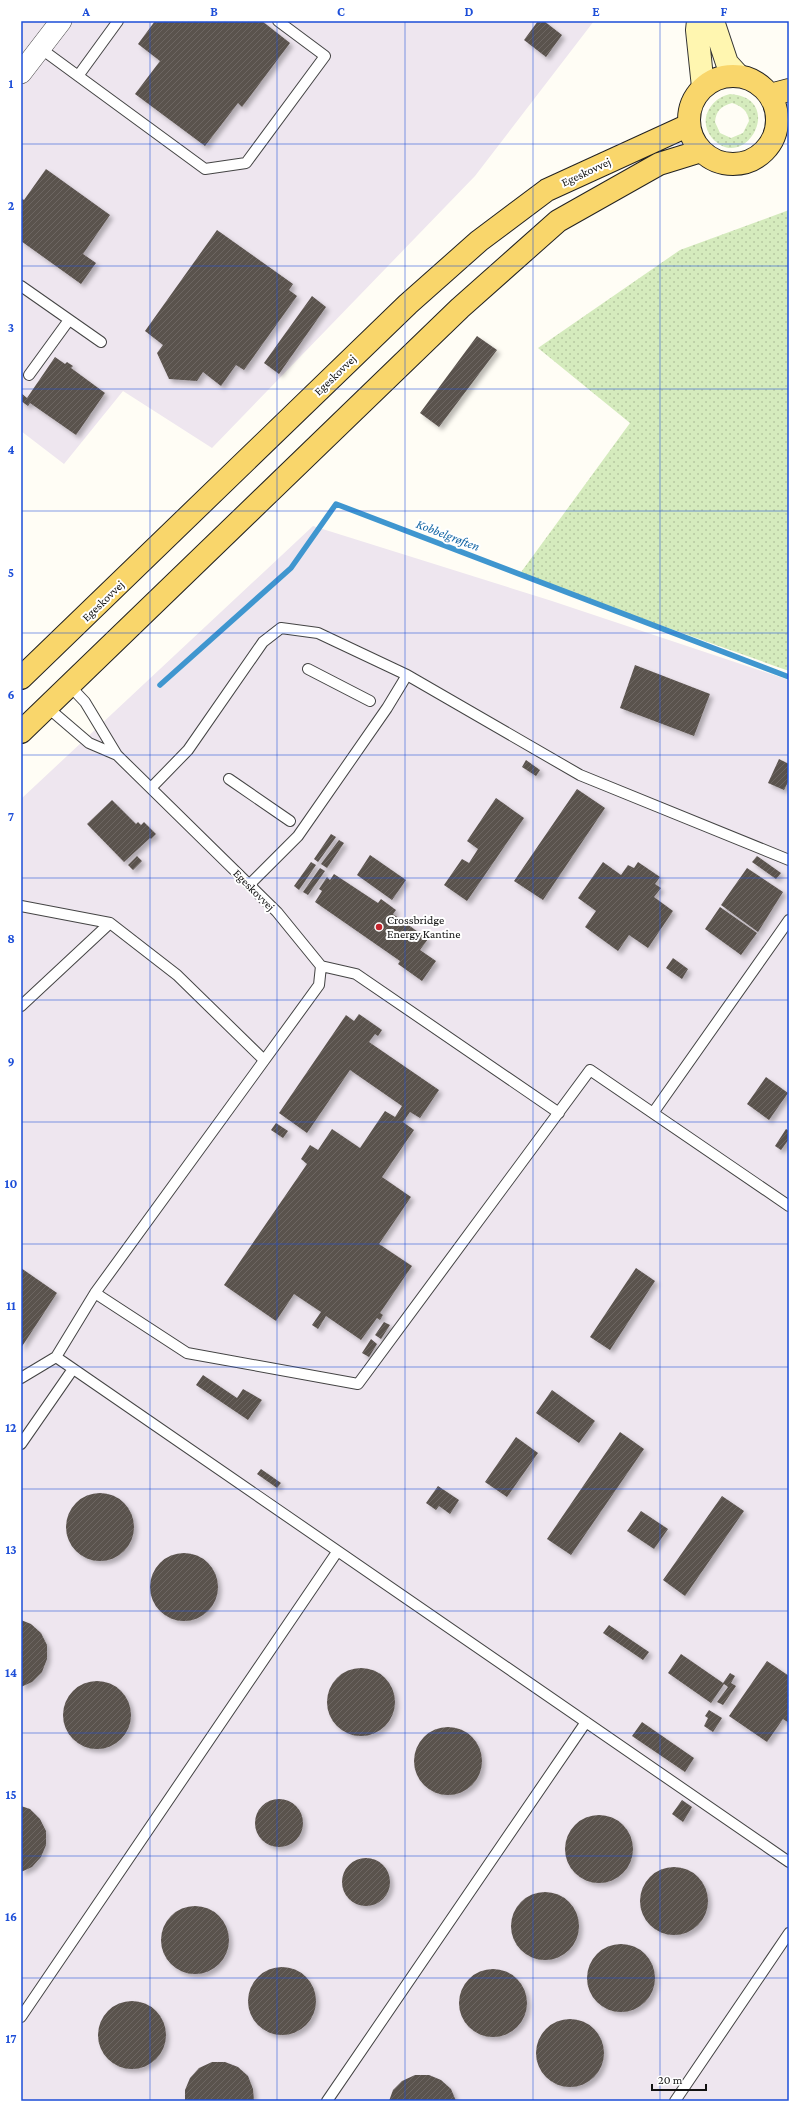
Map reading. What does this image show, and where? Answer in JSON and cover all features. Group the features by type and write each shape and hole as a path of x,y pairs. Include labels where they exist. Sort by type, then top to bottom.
{"main road":[{"path":"725,76 738,76 779,92 776,110 783,123 769,146 752,160 730,164 710,158 701,151 695,143 689,126 691,104 702,87 713,80 725,76"},
{"name":"Egeskovvej","path":"21,678 408,304 479,241 547,190 689,126"},
{"path":"21,732 455,313 558,221 659,164 701,151"}],"street":[{"path":"21,73 61,21"},
{"path":"698,21 697,30 702,87"},
{"path":"713,21 727,63 738,76"}],"lane":[{"path":"78,76 118,21"},
{"path":"40,48 206,170 246,163 325,56 278,21"},
{"path":"21,286 101,342"},
{"path":"29,375 69,320"},
{"path":"151,788 188,750 262,642 282,628 318,633 407,675 580,775 789,860"},
{"path":"308,669 370,701"},
{"path":"249,885 298,836 387,708 407,675"},
{"name":"Egeskovvej","path":"69,685 85,702 117,755 277,912 321,966"},
{"name":"Egeskovvej","path":"47,707 89,743 117,755"},
{"path":"229,779 290,821"},
{"path":"21,906 110,923 178,975 264,1060"},
{"path":"653,1113 789,920"},
{"path":"21,1006 110,923"},
{"path":"21,1378 56,1357 95,1293 319,985 321,966 356,974 559,1113"},
{"path":"95,1293 187,1353 358,1384 590,1070 789,1206"},
{"path":"56,1357 789,1862"},
{"path":"21,1444 73,1369"},
{"path":"21,2017 338,1552"},
{"path":"327,2101 586,1722"},
{"path":"675,2101 789,1933"}],"shaded area":[{"path":"21,21 594,21 475,176 212,448 123,391 64,464 21,431"},
{"path":"313,526 552,601 789,680 789,2101 21,2101 21,799"}],"green space":[{"path":"730,94 747,99 756,108 758,119 755,131 747,141 737,147 725,147 712,138 706,124 708,111 717,100","holes":["732,103 742,107 746,112 749,121 743,133 731,138 720,133 715,122 718,112 722,107"]},
{"path":"789,210 789,671 519,575 630,423 538,348 680,250"}],"building":[{"path":"155,21 262,21 290,43 242,107 238,103 205,146 135,94 160,61 138,44"},
{"path":"538,21 544,21 562,35 546,57 524,40"},
{"path":"46,169 110,215 83,254 96,263 81,284 21,241 21,198 24,200"},
{"path":"217,230 293,284 289,290 297,296 244,370 236,365 221,386 203,372 197,381 169,379 157,353 163,345 145,331"},
{"path":"312,296 326,307 279,374 264,363"},
{"path":"477,336 497,350 439,427 420,413"},
{"path":"55,357 65,364 67,362 73,366 71,368 105,393 76,435 30,403 28,406 21,401 21,393 27,398"},
{"path":"635,665 710,694 694,736 620,708"},
{"path":"779,759 789,764 789,780 784,790 768,783"},
{"path":"526,760 540,770 536,776 522,767"},
{"path":"577,789 605,808 543,900 514,881"},
{"path":"496,798 524,818 467,901 444,885 462,859 469,863 478,849 467,841"},
{"path":"112,800 136,824 138,822 141,825 144,822 156,834 124,862 87,824"},
{"path":"331,834 336,837 318,862 314,859"},
{"path":"339,840 344,843 327,868 321,864"},
{"path":"370,855 406,880 392,900 357,875"},
{"path":"137,856 142,861 133,870 128,865"},
{"path":"757,856 781,873 776,879 752,862"},
{"path":"311,862 316,865 299,890 294,886"},
{"path":"603,862 621,875 628,865 634,868 638,862 660,877 655,884 661,888 654,897 673,911 648,948 629,935 618,951 585,927 596,911 578,898"},
{"path":"320,868 325,871 308,895 303,892"},
{"path":"747,868 783,892 758,932 721,905"},
{"path":"334,874 378,903 381,899 396,910 393,914 428,939 420,950 436,961 422,981 398,964 400,961 315,902 322,891 319,889 327,877 330,880"},
{"path":"720,907 757,933 741,955 705,929"},
{"path":"673,958 688,969 682,979 666,968"},
{"path":"359,1014 382,1030 378,1036 375,1034 369,1042 439,1090 420,1118 410,1112 403,1122 414,1130 382,1177 411,1197 379,1244 412,1266 380,1313 383,1315 380,1320 377,1318 361,1340 326,1316 318,1329 312,1325 321,1312 294,1294 276,1321 224,1285 307,1164 301,1159 310,1145 318,1150 332,1129 360,1148 385,1111 395,1117 402,1106 350,1070 307,1133 279,1113 346,1015 354,1021"},
{"path":"766,1077 788,1093 769,1120 747,1104"},
{"path":"276,1123 288,1131 283,1138 271,1130"},
{"path":"786,1129 789,1131 789,1139 781,1150 775,1146"},
{"path":"21,1268 57,1293 21,1348"},
{"path":"636,1268 655,1281 610,1350 590,1337"},
{"path":"384,1322 390,1325 381,1339 375,1335"},
{"path":"371,1339 377,1344 369,1357 362,1353"},
{"path":"203,1375 237,1398 243,1389 262,1400 248,1420 196,1385"},
{"path":"552,1390 595,1421 579,1443 536,1413"},
{"path":"620,1432 644,1449 571,1555 547,1539"},
{"path":"516,1437 538,1453 507,1497 485,1482"},
{"path":"261,1469 281,1483 277,1488 257,1474"},
{"path":"438,1486 459,1500 450,1514 439,1506 436,1510 426,1503"},
{"path":"93,1493 107,1493 119,1498 129,1508 134,1520 134,1534 129,1546 119,1556 107,1561 93,1561 81,1556 71,1546 66,1534 66,1520 71,1508 81,1498"},
{"path":"722,1496 744,1511 685,1596 663,1580"},
{"path":"641,1511 668,1529 654,1549 627,1531"},
{"path":"177,1553 191,1553 203,1558 213,1568 218,1580 218,1594 213,1606 203,1616 191,1621 177,1621 165,1616 155,1606 150,1594 150,1580 155,1568 165,1558"},
{"path":"21,1620 31,1624 41,1633 47,1645 47,1659 42,1672 32,1682 21,1687"},
{"path":"609,1625 649,1652 643,1660 603,1633"},
{"path":"681,1654 723,1683 730,1673 735,1676 731,1683 736,1686 723,1705 717,1702 728,1687 724,1684 711,1703 668,1673"},
{"path":"767,1661 789,1676 789,1723 783,1719 767,1742 729,1716"},
{"path":"354,1668 368,1668 380,1673 390,1683 395,1695 395,1709 390,1721 380,1731 368,1736 354,1736 342,1731 332,1721 327,1709 327,1695 332,1683 342,1673"},
{"path":"90,1681 104,1681 116,1686 126,1696 131,1708 131,1722 126,1734 116,1744 104,1749 90,1749 78,1744 68,1734 63,1722 63,1708 68,1696 78,1686"},
{"path":"709,1710 722,1718 713,1732 704,1726 708,1718 705,1716"},
{"path":"642,1722 694,1758 685,1772 632,1736"},
{"path":"441,1727 455,1727 467,1732 477,1742 482,1754 482,1768 477,1780 467,1790 455,1795 441,1795 429,1790 419,1780 414,1768 414,1754 419,1742 429,1732"},
{"path":"274,1799 284,1799 296,1806 303,1818 303,1828 296,1840 284,1847 274,1847 266,1843 259,1836 255,1828 255,1818 259,1810 266,1803"},
{"path":"682,1800 692,1807 683,1822 672,1814"},
{"path":"21,1806 30,1809 40,1819 46,1831 46,1845 41,1857 32,1867 21,1872"},
{"path":"592,1815 606,1815 618,1820 628,1830 633,1842 633,1856 628,1868 618,1878 606,1883 592,1883 580,1878 570,1868 565,1856 565,1842 570,1830 580,1820"},
{"path":"361,1858 371,1858 383,1865 390,1877 390,1887 383,1899 371,1906 361,1906 353,1902 346,1895 342,1887 342,1877 346,1869 353,1862"},
{"path":"667,1867 681,1867 693,1872 703,1882 708,1894 708,1908 703,1920 693,1930 681,1935 667,1935 655,1930 645,1920 640,1908 640,1894 645,1882 655,1872"},
{"path":"538,1892 552,1892 564,1897 574,1907 579,1919 579,1933 574,1945 564,1955 552,1960 538,1960 526,1955 516,1945 511,1933 511,1919 516,1907 526,1897"},
{"path":"188,1906 202,1906 214,1911 224,1921 229,1933 229,1947 224,1959 214,1969 202,1974 188,1974 176,1969 166,1959 161,1947 161,1933 166,1921 176,1911"},
{"path":"614,1944 628,1944 640,1949 650,1959 655,1971 655,1985 650,1997 640,2007 628,2012 614,2012 602,2007 592,1997 587,1985 587,1971 592,1959 602,1949"},
{"path":"275,1967 289,1967 301,1972 311,1982 316,1994 316,2008 311,2020 301,2030 289,2035 275,2035 263,2030 253,2020 248,2008 248,1994 253,1982 263,1972"},
{"path":"486,1969 500,1969 512,1974 522,1984 527,1996 527,2010 522,2022 512,2032 500,2037 486,2037 474,2032 464,2022 459,2010 459,1996 464,1984 474,1974"},
{"path":"125,2001 139,2001 151,2006 161,2016 166,2028 166,2042 161,2054 151,2064 139,2069 125,2069 113,2064 103,2054 98,2042 98,2028 103,2016 113,2006"},
{"path":"563,2019 577,2019 589,2024 599,2034 604,2046 604,2060 599,2072 589,2082 577,2087 563,2087 551,2082 541,2072 536,2060 536,2046 541,2034 551,2024"},
{"path":"212,2062 225,2062 238,2067 248,2076 253,2089 254,2101 185,2101 185,2090 190,2078 199,2068"},
{"path":"415,2075 429,2075 441,2080 451,2089 456,2101 389,2101 393,2090 402,2081"}],"waterway":[{"name":"Kobbelgrøften","path":"160,685 291,568 336,504 789,677"}],"place":[{"name":"Crossbridge Energy Kantine","path":"379,927"}]}
